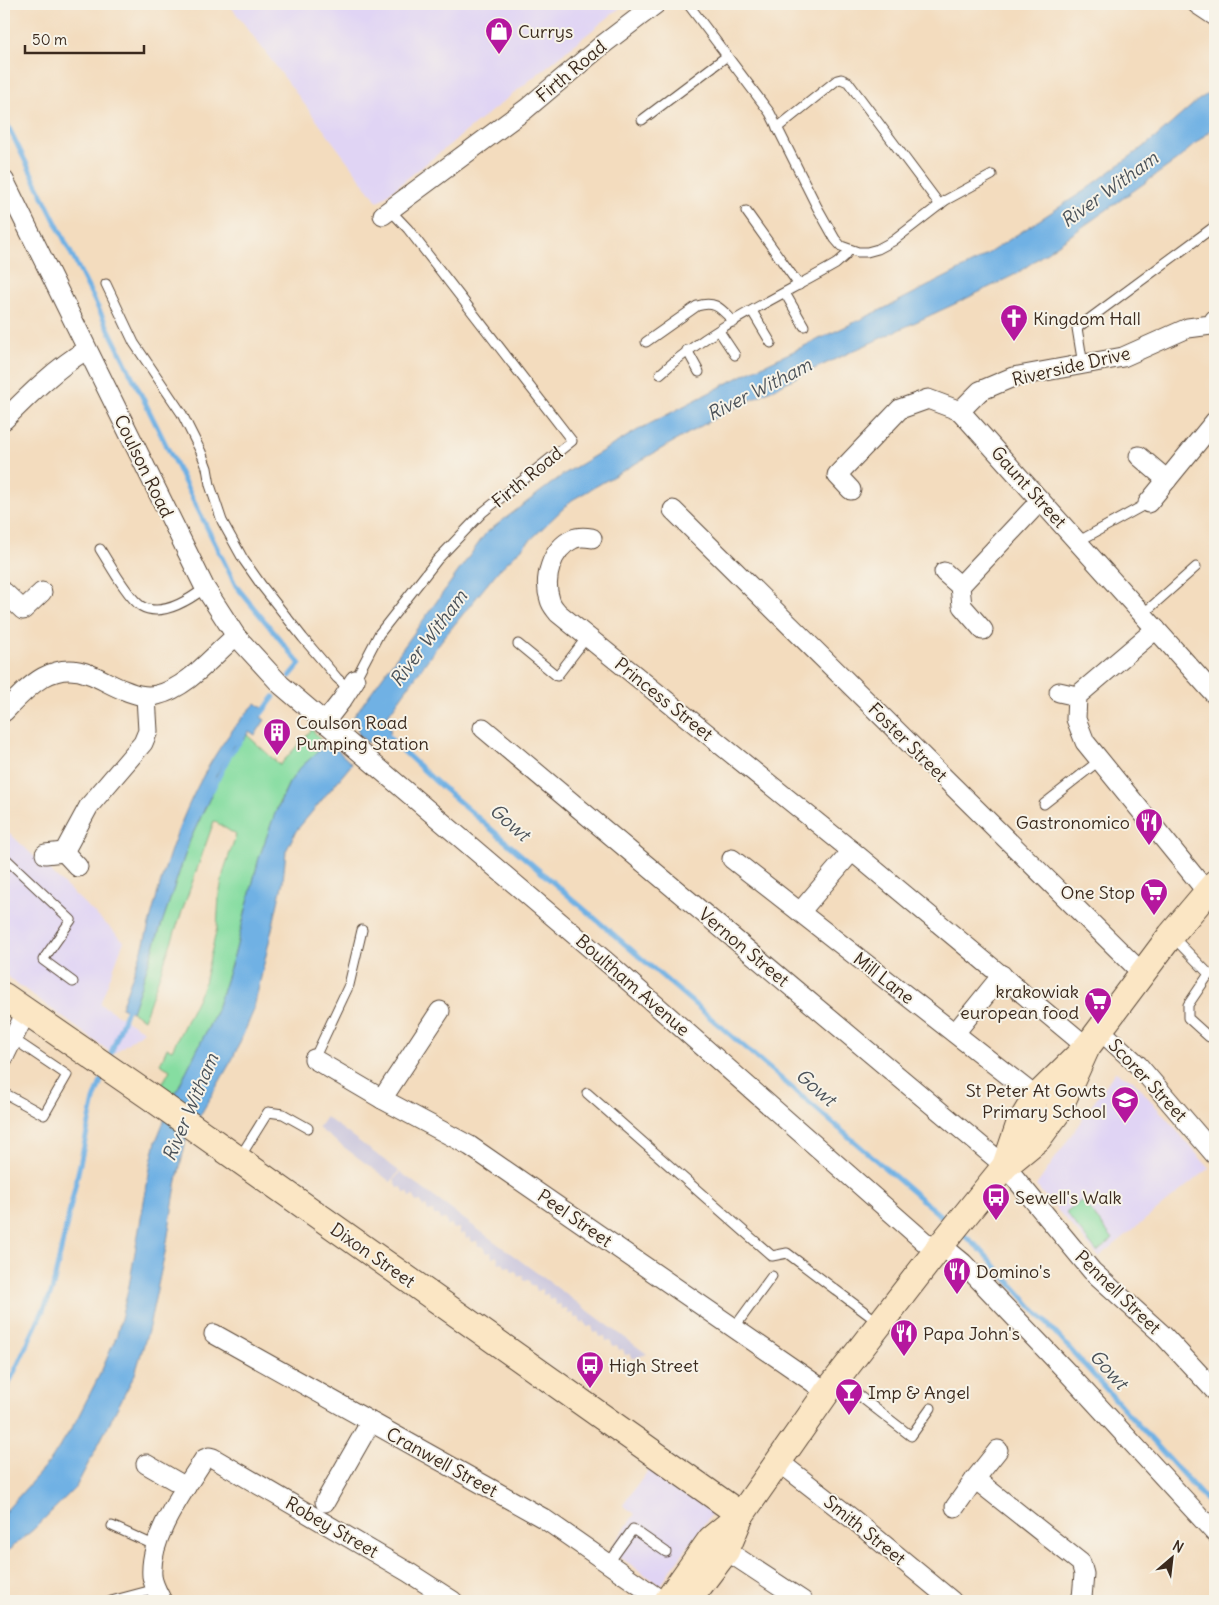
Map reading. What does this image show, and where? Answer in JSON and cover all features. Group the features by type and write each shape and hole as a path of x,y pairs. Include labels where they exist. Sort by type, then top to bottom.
{"street":[{"name":"Firth Road","path":"387,213 526,109 601,46 656,4"},
{"path":"1197,4 1215,16"},
{"name":"Coulson Road","path":"4,180 86,350 205,588 236,636 281,685 324,723"},
{"name":"Riverside Drive","path":"960,411 980,391 1013,377 1123,357 1188,328 1214,324"},
{"path":"4,420 28,396 86,350"},
{"name":"Gaunt Street","path":"851,490 837,475 900,409 928,399 960,411 1040,501 1079,541 1156,629 1213,689"},
{"path":"1148,503 1215,421"},
{"path":"1139,456 1167,480"},
{"path":"960,586 1040,501"},
{"name":"Foster Street","path":"673,510 1142,973"},
{"name":"Princess Street","path":"592,538 582,537 567,542 554,558 547,578 550,602 558,614 852,851 1002,975 1094,1038"},
{"path":"944,572 960,586 962,606 984,630"},
{"path":"4,592 23,610 42,592"},
{"path":"1005,1166 1019,1125 1036,1097 1094,1038 1171,935 1211,887 1085,742 1068,694 1156,629"},
{"path":"4,712 26,689 41,677 56,672 86,672 117,688 146,697 158,695 176,687 195,673 236,636"},
{"name":"Firth Road","path":"324,723 352,684"},
{"path":"64,852 89,806 143,744 148,732 146,697"},
{"name":"Boultham Avenue","path":"324,723 941,1246"},
{"name":"Vernon Street","path":"482,728 1005,1166"},
{"path":"800,912 852,851"},
{"path":"45,854 64,852"},
{"path":"64,852 78,867"},
{"name":"Mill Lane","path":"732,859 1036,1097"},
{"path":"955,1033 1002,975"},
{"name":"Dixon Street","path":"4,996 159,1103 741,1514"},
{"path":"382,1099 440,1011"},
{"path":"4,1058 26,1012"},
{"path":"688,1601 718,1546 832,1386 1005,1166 1038,1138 1057,1113 1094,1038"},
{"name":"Scorer Street","path":"1094,1038 1138,1065 1215,1154"},
{"name":"Peel Street","path":"314,1059 382,1099 470,1146 734,1328 832,1386"},
{"name":"Pennell Street","path":"1005,1166 1092,1271 1163,1335 1215,1391"},
{"path":"941,1246 963,1264 1061,1365 1215,1533"},
{"name":"Cranwell Street","path":"214,1334 370,1423 543,1518 662,1601"},
{"path":"325,1502 370,1423"},
{"path":"955,1507 998,1450"},
{"name":"Robey Street","path":"182,1494 204,1459 213,1458 408,1572 453,1601"},
{"name":"Smith Street","path":"778,1461 854,1520 952,1601"},
{"path":"146,1464 182,1494 165,1524 156,1546 152,1565 152,1577 159,1595"},
{"path":"975,1479 1081,1563 1084,1574 1082,1598 1079,1601"},
{"path":"667,1601 718,1546"},
{"path":"718,1546 803,1601"}],"lane":[{"path":"688,4 770,113 840,246 849,250 867,252 878,249 893,241 940,205 992,175"},
{"path":"642,120 727,56"},
{"path":"777,128 837,80 841,79 848,82 940,205"},
{"path":"746,211 799,285"},
{"name":"Firth Road","path":"352,684 379,634 437,560 483,512 572,441 408,229 387,213"},
{"path":"1083,365 1077,328 1215,226"},
{"path":"660,374 687,350 836,264 849,250"},
{"path":"106,284 134,343 182,414 202,452 210,485 222,521 243,559 303,638 337,678 352,684"},
{"path":"785,293 804,326"},
{"path":"646,342 697,306 705,303 712,303 720,308 734,322"},
{"path":"752,311 771,343"},
{"path":"719,331 735,355"},
{"path":"687,350 699,372"},
{"path":"1079,541 1148,503"},
{"path":"100,549 133,600 142,607 153,609 170,608 186,602 205,588"},
{"path":"1143,614 1196,567"},
{"path":"518,644 557,676 587,637"},
{"path":"1044,804 1100,760"},
{"path":"4,857 71,920 44,960 72,982"},
{"path":"314,1059 349,985 362,930"},
{"path":"1171,935 1212,974 1188,1005 1188,1018 1209,1037 1215,1037"},
{"path":"4,1093 44,1115 67,1075 12,1038"},
{"path":"587,1093 772,1256 787,1253 880,1324"},
{"path":"238,1159 268,1112 283,1114 308,1128"},
{"path":"734,1328 772,1276"},
{"path":"832,1386 911,1436 932,1408"},
{"path":"112,1526 156,1546"},
{"path":"608,1564 633,1529 666,1552"},
{"path":"111,1601 159,1595"}],"shaded area":[{"path":"229,4 625,4 378,202"},
{"path":"4,828 124,941 100,1004 144,1031 113,1054 4,974"},
{"name":"St Peter At Gowts Primary School","path":"1115,1072 1133,1080 1209,1168 1099,1257 1036,1186"},
{"path":"326,1117 399,1171 391,1182 318,1128"},
{"path":"400,1172 647,1354 632,1359 630,1354 625,1355 623,1349 619,1350 617,1345 613,1346 610,1340 606,1341 605,1336 600,1337 598,1332 594,1333 592,1326 587,1327 585,1322 581,1323 579,1317 575,1319 573,1313 568,1314 567,1308 562,1309 560,1304 556,1305 555,1299 549,1300 548,1294 543,1295 542,1289 537,1291 535,1285 531,1286 529,1280 524,1281 523,1275 518,1277 516,1271 512,1272 510,1266 505,1267 503,1262 499,1263 497,1256 492,1258 491,1252 486,1253 483,1246 478,1246 477,1241 472,1242 470,1237 466,1239 465,1233 460,1234 459,1228 453,1229 452,1224 447,1225 446,1219 441,1220 439,1215 434,1215 433,1211 428,1212 426,1206 423,1207 421,1201 416,1202 414,1196 410,1197 408,1192 404,1193 402,1187 398,1188 394,1180"},
{"path":"650,1468 712,1513 660,1585 610,1550 635,1514 623,1505"}],"green space":[{"path":"312,729 322,742 321,749 300,768 289,783 279,803 259,858 236,949 216,1012 173,1098 160,1088 170,1070 160,1064 167,1048 172,1050 203,987 217,928 219,896 224,870 236,835 214,821 144,1019 132,1012 190,840 213,791 216,776 233,746 244,740 247,735 280,765"},
{"path":"1082,1200 1113,1239 1097,1252 1066,1213"}],"water":[{"name":"River Witham","path":"1215,89 1215,126 1177,160 1016,274 801,375 715,418 572,500 498,571 441,641 386,718 391,732 384,741 373,737 368,743 359,735 354,716 486,533 564,474 638,430 747,373 885,308 975,262 1084,191 1155,138 1197,101"},
{"path":"256,703 265,710 261,717 265,720 255,735 249,731 244,740 233,746 216,776 213,791 190,840 132,1012 121,1007 142,950 173,843 191,800 213,758 226,738"},
{"name":"River Witham","path":"332,745 352,764 296,831 286,851 283,881 253,1012 233,1058 186,1140 148,1331 135,1374 76,1487 34,1529 4,1554 4,1513 51,1460 76,1421 117,1335 129,1286 156,1141 173,1098 216,1012 236,949 259,858 274,816 289,783 300,768 324,746"}],"waterway":[{"path":"4,118 236,586 300,664 290,676"},
{"path":"261,714 274,697"},
{"name":"Gowt","path":"383,732 434,780 949,1223"},
{"path":"212,790 230,754 242,739"},
{"path":"111,1053 129,1005"},
{"path":"4,1394 52,1291 94,1100 101,1081"},
{"name":"Gowt","path":"961,1233 979,1248 1215,1510"}],"place":[{"name":"Currys","path":"499,55"},
{"name":"Kingdom Hall","path":"1014,342"},
{"name":"Coulson Road Pumping Station","path":"277,756"},
{"name":"Gastronomico","path":"1149,846"},
{"name":"One Stop","path":"1154,916"},
{"name":"krakowiak european food","path":"1098,1025"},
{"name":"St Peter At Gowts Primary School","path":"1125,1124"},
{"name":"Sewell's Walk","path":"996,1221"},
{"name":"Domino's","path":"957,1295"},
{"name":"Papa John's","path":"904,1357"},
{"name":"High Street","path":"590,1389"},
{"name":"Imp & Angel","path":"849,1416"}]}
